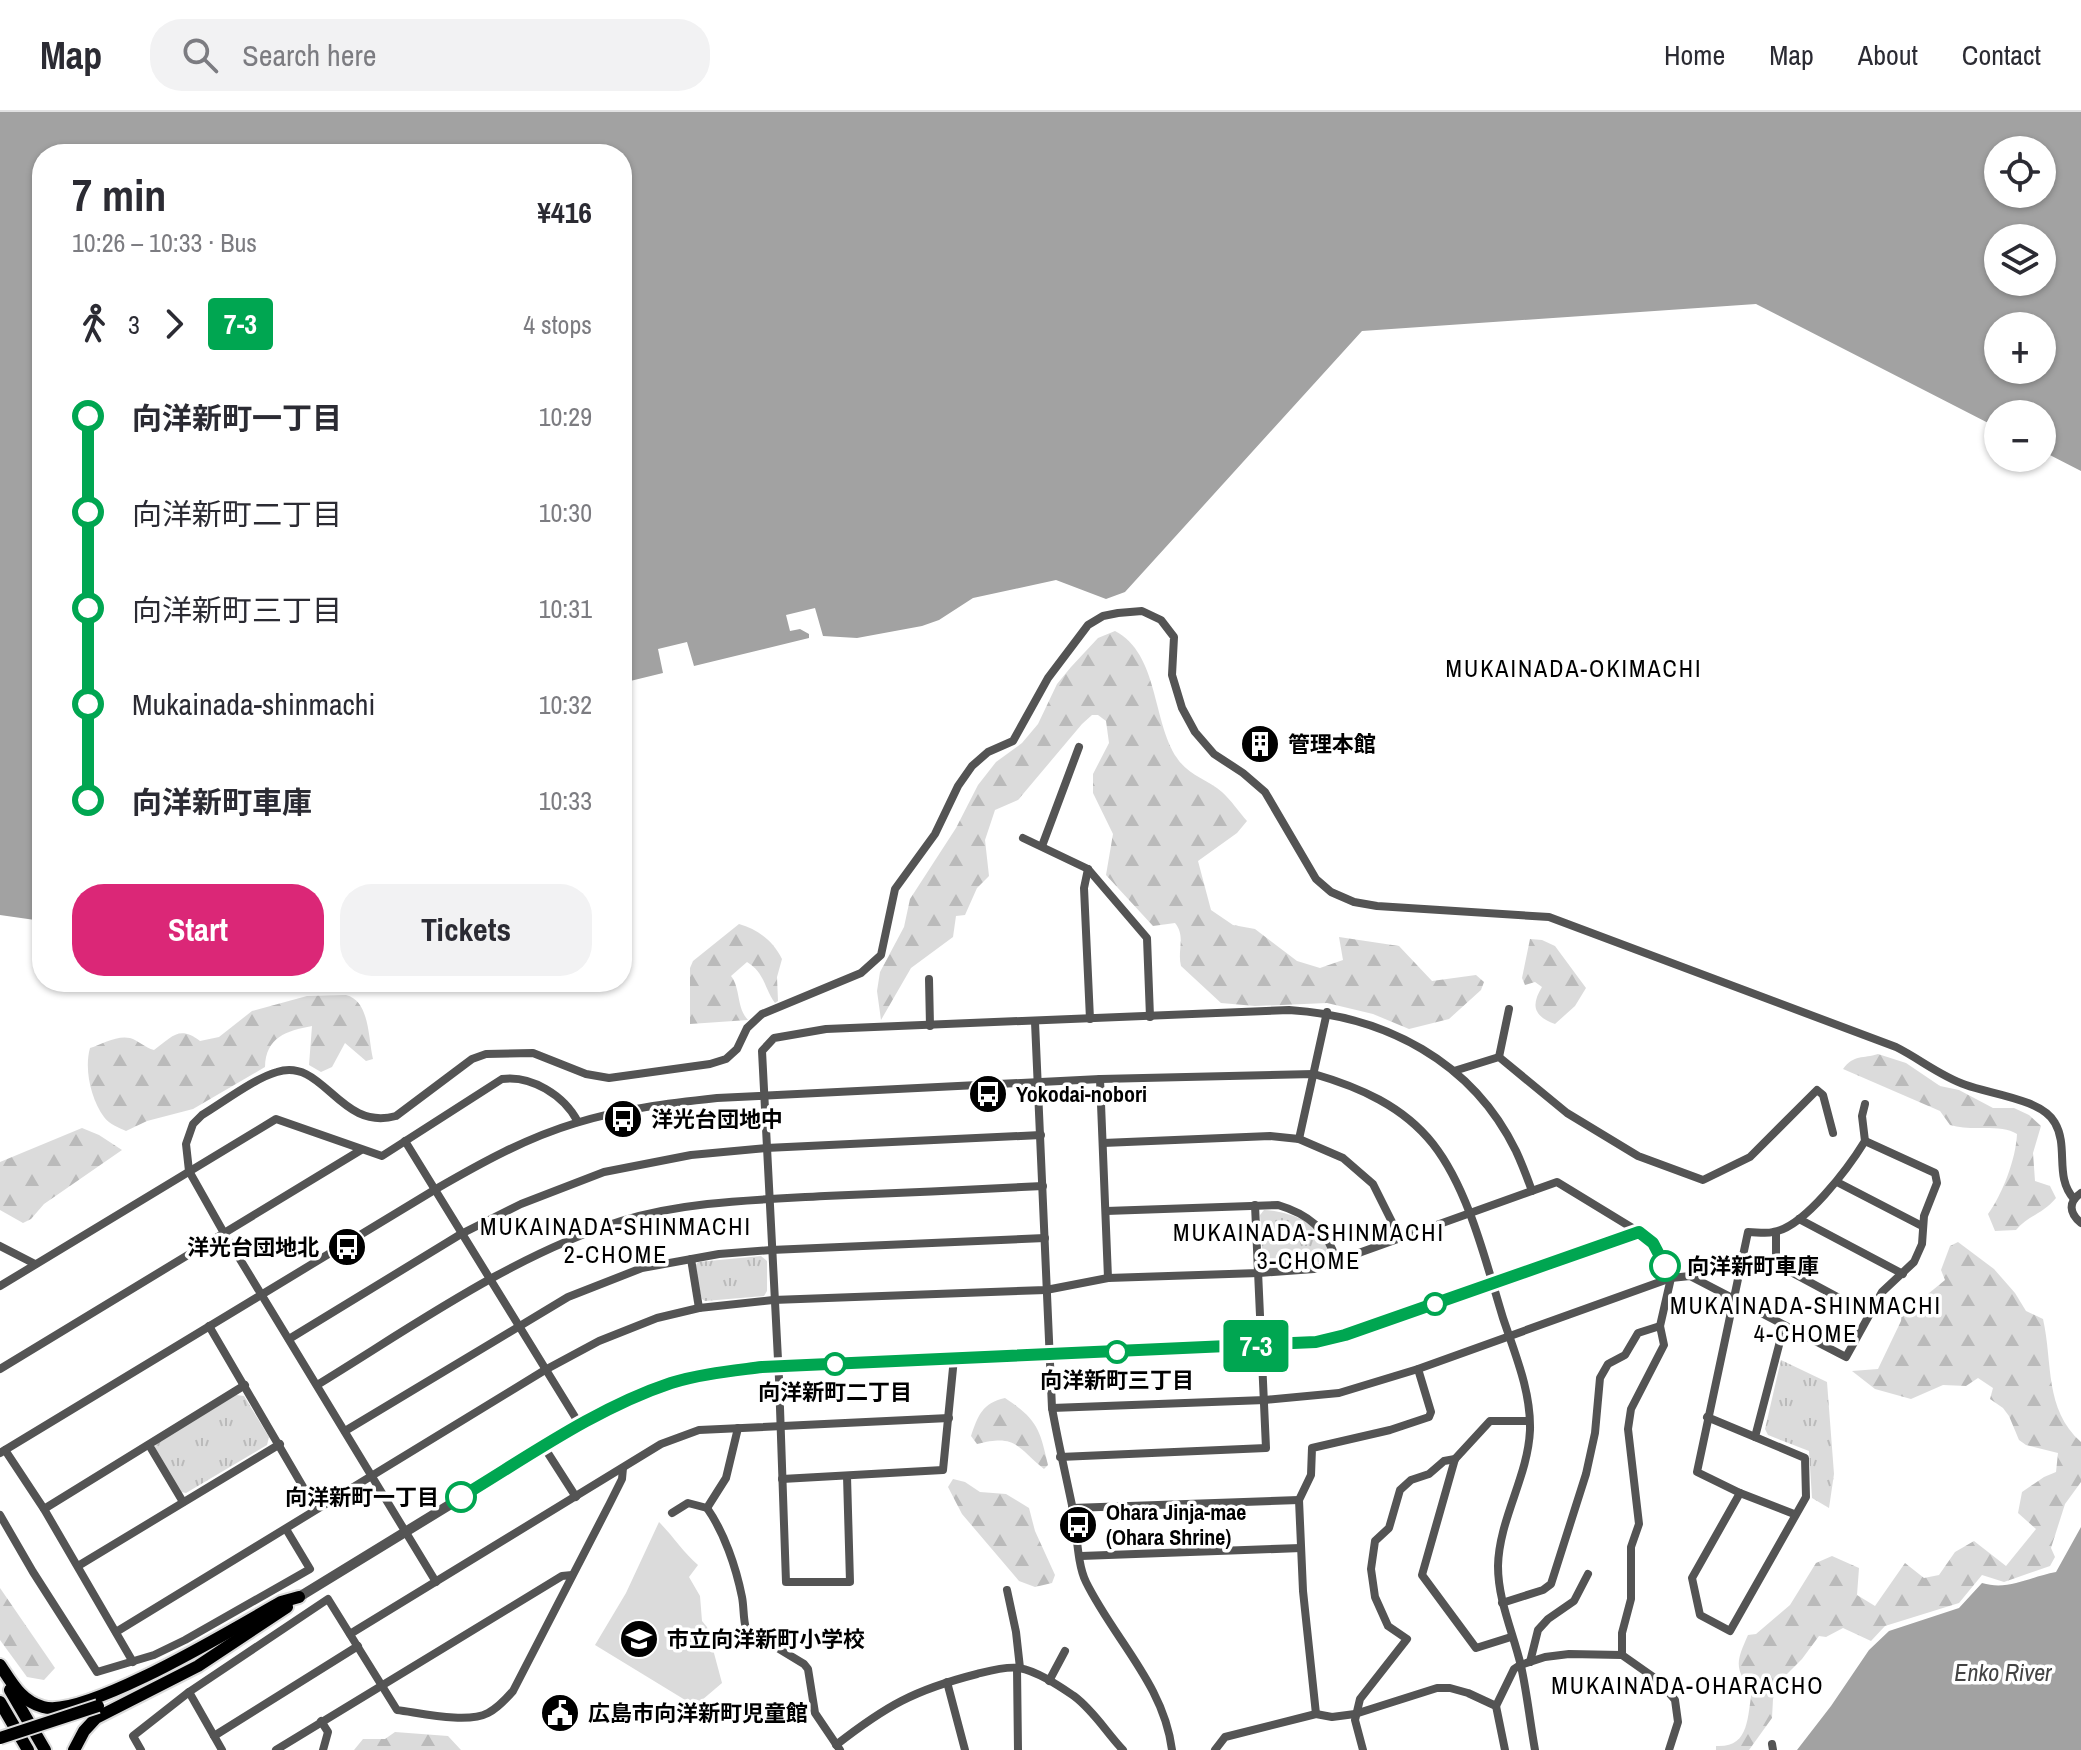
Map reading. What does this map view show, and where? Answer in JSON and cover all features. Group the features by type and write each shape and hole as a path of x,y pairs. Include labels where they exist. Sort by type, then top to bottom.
{"highway":[{"path":"0,1665 16,1690 28,1701 48,1708 62,1708 130,1684 281,1602 299,1597"},
{"path":"0,1738 98,1706 166,1675 299,1597"},
{"path":"74,1750 84,1731 96,1718 198,1666 299,1597"},
{"path":"0,1674 45,1750"},
{"path":"0,1702 27,1750"},
{"path":"0,1713 27,1750"}],"street":[{"path":"436,1582 189,1171 186,1144 193,1124 202,1115 276,1072 293,1069 307,1075 360,1116 384,1119 396,1116 472,1059 486,1054 533,1053 586,1074 609,1078 726,1059 737,1049 747,1028 762,1014 871,966 884,946 895,889 935,834 958,786 972,766 988,752 1013,741 1048,678 1088,625 1103,616 1142,611 1161,620 1174,637 1172,675 1182,708 1195,732 1214,754 1265,792 1306,865 1331,892 1354,902 1377,906 1549,917 1896,1047 1937,1073 1976,1089 2026,1102 2054,1119 2062,1138 2063,1182 2077,1196 2071,1206 2073,1216 2081,1223"},
{"path":"1042,846 1079,747"},
{"path":"1023,838 1088,869 1147,938 1150,1017"},
{"path":"1088,869 1084,888 1090,1019"},
{"path":"929,979 930,1026"},
{"path":"1499,1057 1509,1009"},
{"path":"847,1476 850,1582 786,1582 762,1051 774,1038 826,1029 1289,1010 1327,1012 1370,1023 1412,1043 1454,1071 1493,1114 1515,1149 1532,1191"},
{"path":"1299,1139 1327,1012"},
{"path":"1035,1022 1052,1408 1060,1457 1085,1579 1158,1699 1172,1750"},
{"path":"1454,1071 1499,1057"},
{"path":"1499,1057 1567,1113 1638,1156 1703,1180 1750,1157 1817,1090 1823,1095 1833,1133"},
{"path":"133,1662 44,1509 3,1452 261,1293 491,1157 578,1122 677,1103 765,1095 1100,1079 1314,1074 1375,1096 1407,1118 1433,1144 1453,1177 1469,1213 1493,1284 1524,1383 1529,1421 1525,1460 1501,1542 1498,1567 1502,1603 1511,1637 1525,1663 1535,1750"},
{"path":"0,1286 276,1119 382,1156 502,1079 518,1077 537,1083 572,1112 578,1122"},
{"path":"1100,1079 1108,1278"},
{"path":"1794,1514 1697,1472 1748,1232 1776,1233 1799,1219 1837,1182 1865,1141 1862,1116 1865,1104"},
{"path":"289,1339 461,1234 521,1204 604,1172 691,1155 766,1148 1041,1135"},
{"path":"1103,1143 1270,1136 1299,1139 1343,1158 1373,1184 1400,1238"},
{"path":"405,1141 580,1425"},
{"path":"1052,1408 1265,1400 1339,1393 1418,1369 1671,1278 1690,1276 1846,1357 1882,1292 1914,1262 1922,1244 1924,1216 1937,1183 1935,1173 1865,1141"},
{"path":"0,1369 361,1150"},
{"path":"116,1632 545,1370 599,1341 657,1318 699,1308 773,1300 1046,1290 1108,1278 1314,1269 1557,1182 1653,1243 1671,1278 1660,1326 1664,1345 1631,1409 1628,1429 1639,1524 1631,1547 1631,1599 1622,1633 1622,1655"},
{"path":"1837,1182 1922,1226"},
{"path":"317,1385 491,1279 554,1246 622,1221 693,1205 1043,1186"},
{"path":"1060,1457 1266,1448 1255,1205"},
{"path":"1106,1211 1278,1205 1303,1215 1326,1235 1336,1260"},
{"path":"1799,1219 1903,1274"},
{"path":"299,1597 580,1425 674,1382 729,1371 778,1367 1316,1342 1345,1335 1639,1232"},
{"path":"1776,1233 1776,1264 1869,1314"},
{"path":"345,1431 568,1297 642,1268 771,1250 1045,1238"},
{"path":"0,1246 35,1264"},
{"path":"691,1259 699,1308"},
{"path":"209,1326 316,1509"},
{"path":"1502,1603 1543,1590 1551,1584 1586,1474 1595,1433 1600,1378 1608,1364 1625,1355 1638,1333 1660,1326"},
{"path":"1755,1437 1784,1326"},
{"path":"782,1479 943,1470 954,1358"},
{"path":"1316,1714 1299,1500 1311,1475 1312,1448 1390,1430 1429,1417 1431,1412 1418,1369"},
{"path":"44,1509 245,1385"},
{"path":"1707,1417 1805,1458 1806,1497 1730,1631 1700,1615 1692,1578 1740,1493"},
{"path":"350,1634 661,1444 680,1436 699,1430 949,1418"},
{"path":"1511,1637 1476,1648 1422,1575 1455,1459 1490,1421 1529,1421"},
{"path":"707,1508 726,1478 738,1428"},
{"path":"78,1566 280,1444"},
{"path":"149,1445 183,1502"},
{"path":"544,1447 576,1497"},
{"path":"1363,1750 1355,1714 1369,1685 1407,1639 1388,1626 1375,1597 1371,1569 1375,1541 1389,1528 1400,1490 1411,1480 1429,1474 1444,1461 1455,1459"},
{"path":"141,1750 133,1736 189,1692 328,1599 397,1710 466,1717 487,1714 513,1691 622,1479 623,1468"},
{"path":"1072,1508 1299,1500"},
{"path":"672,1513 688,1503 707,1508 726,1540 742,1596 746,1629 808,1669 815,1713 838,1747 889,1706 947,1682 1018,1668 1074,1696 1096,1716 1123,1750"},
{"path":"0,1515 97,1672 133,1662 185,1640 310,1569 286,1529"},
{"path":"1081,1556 1301,1548"},
{"path":"1525,1663 1538,1630 1574,1601 1588,1574"},
{"path":"276,1750 562,1576 572,1575"},
{"path":"1007,1590 1016,1632 1018,1750"},
{"path":"214,1736 358,1646"},
{"path":"1049,1681 1065,1651"},
{"path":"1505,1750 1496,1706 1514,1669 1545,1657 1569,1654 1622,1655 1659,1681 1675,1700 1678,1722 1669,1750"},
{"path":"947,1682 965,1750"},
{"path":"1215,1750 1225,1737 1316,1714 1332,1717 1355,1714 1437,1688 1468,1693 1496,1706"},
{"path":"189,1692 222,1750"},
{"path":"321,1721 328,1732 323,1750"},
{"path":"1225,1737 1228,1750"}],"green space":[{"path":"1115,631 1140,655 1169,743 1177,758 1187,769 1222,792 1247,821 1237,833 1198,861 1211,910 1233,925 1255,929 1297,961 1320,968 1343,960 1339,937 1399,946 1432,981 1476,975 1484,982 1481,990 1449,1019 1409,1029 1373,1014 1327,1003 1255,1006 1221,1003 1181,966 1181,938 1175,923 1153,926 1106,875 1113,834 1093,793 1093,774 1109,743 1106,721 1092,715 1018,800 995,810 985,840 989,876 977,888 965,915 956,916 953,937 911,968 881,1020 877,991 880,972 904,927 910,899 956,828 978,785 996,762 1022,743 1038,724 1057,684 1071,667 1098,638"},
{"path":"739,924 765,937 782,959 777,977 778,1001 775,1003 761,976 747,962 731,976 748,1020 690,1024 690,968 693,961"},
{"path":"1530,939 1555,946 1586,988 1575,1006 1555,1024 1538,1014 1536,1009 1536,999 1542,987 1535,982 1525,985 1522,978"},
{"path":"346,995 354,999 364,1012 373,1059 366,1061 345,1043 332,1067 321,1072 309,1065 312,1026 279,1037 269,1049 265,1067 193,1109 147,1121 126,1131 106,1119 95,1102 88,1074 90,1048 125,1037 154,1050 181,1033 200,1041 219,1037 252,1011 307,996"},
{"path":"1878,1054 1906,1063 1940,1086 1959,1090 1993,1108 2014,1108 2029,1115 2041,1126 2033,1153 2035,1181 2050,1186 2056,1198 2016,1230 1995,1231 1988,1214 2007,1176 2017,1134 2002,1129 1950,1125 1940,1111 1843,1069 1855,1059"},
{"path":"82,1128 122,1150 44,1204 31,1219 23,1223 0,1210 0,1162"},
{"path":"1264,1210 1297,1217 1317,1230 1328,1248 1327,1260 1306,1266 1266,1269 1263,1266 1260,1215"},
{"path":"1958,1242 1994,1269 2026,1311 2043,1319 2055,1400 2069,1429 2081,1442 2081,1482 2065,1504 2051,1548 2055,1557 2050,1566 2004,1582 1982,1575 1959,1603 1885,1626 1871,1641 1843,1628 1826,1637 1819,1636 1779,1682 1773,1699 1772,1718 1749,1750 1716,1750 1716,1746 1735,1742 1745,1729 1752,1691 1739,1670 1739,1664 1748,1635 1756,1634 1790,1605 1816,1563 1832,1556 1859,1568 1857,1595 1875,1606 1905,1563 1924,1578 1939,1575 1955,1552 1974,1541 2006,1566 2036,1529 2018,1513 2022,1492 2056,1472 2058,1453 2026,1445 2019,1440 2009,1416 1990,1399 1993,1388 1978,1378 1966,1386 1943,1385 1911,1399 1875,1389 1852,1371 1878,1369 1901,1321 1902,1309 1917,1303 1945,1280 1941,1270 1950,1246"},
{"path":"761,1256 767,1261 767,1291 764,1296 702,1299 694,1267 698,1262"},
{"path":"1781,1360 1827,1382 1834,1474 1829,1508 1812,1498 1809,1451 1768,1435 1765,1429"},
{"path":"236,1395 244,1396 269,1437 267,1445 186,1493 181,1492 154,1449 156,1444"},
{"path":"1005,1398 1036,1426 1048,1465 1044,1469 1015,1444 1000,1440 977,1444 971,1436 982,1411 991,1403"},
{"path":"953,1479 965,1482 980,1492 1006,1494 1029,1508 1035,1531 1055,1575 1052,1583 1035,1587 1019,1581 962,1514 948,1487"},
{"path":"659,1522 698,1565 689,1577 700,1596 702,1621 707,1627 722,1683 695,1706 595,1645 626,1593"},
{"path":"0,1588 55,1668 44,1680 27,1677 0,1640"},
{"path":"395,1732 448,1736 461,1750 354,1750 363,1739 385,1739"}],"water":[{"path":"0,112 2081,112 2081,471 2056,458 2056,400 1984,400 1984,421 1756,304 1362,331 1125,592 1106,599 1056,580 973,598 939,620 922,626 857,638 823,636 815,608 786,615 790,631 800,629 809,634 809,638 694,666 687,642 658,649 663,673 632,681 632,144 32,144 32,920 0,915"},
{"name":"Enko River","path":"2081,1527 2081,1750 1797,1750 1869,1650 1889,1631 1959,1608 1982,1583 2010,1584 2056,1572"}],"bus line":[{"name":"7-3","path":"461,1497 580,1425 638,1396 674,1382 729,1371 1316,1342 1345,1335 1639,1232 1653,1243 1665,1266"}],"place":[{"name":"管理本館","path":"1260,744"},
{"name":"Yokodai-nobori","path":"988,1094"},
{"name":"洋光台団地中","path":"623,1119"},
{"name":"洋光台団地北","path":"347,1247"},
{"name":"向洋新町車庫","path":"1665,1266"},
{"name":"向洋新町三丁目","path":"1117,1352"},
{"name":"向洋新町二丁目","path":"835,1364"},
{"name":"向洋新町一丁目","path":"461,1497"},
{"name":"Ohara Jinja-mae (Ohara Shrine)","path":"1078,1525"},
{"name":"市立向洋新町小学校","path":"639,1639"},
{"name":"広島市向洋新町児童館","path":"560,1713"}],"district":[{"name":"MUKAINADA-OKIMACHI","path":"1574,668"},
{"name":"MUKAINADA-SHINMACHI 2-CHOME","path":"616,1240"},
{"name":"MUKAINADA-SHINMACHI 3-CHOME","path":"1309,1246"},
{"name":"MUKAINADA-SHINMACHI 4-CHOME","path":"1806,1319"},
{"name":"MUKAINADA-OHARACHO","path":"1688,1685"}]}
